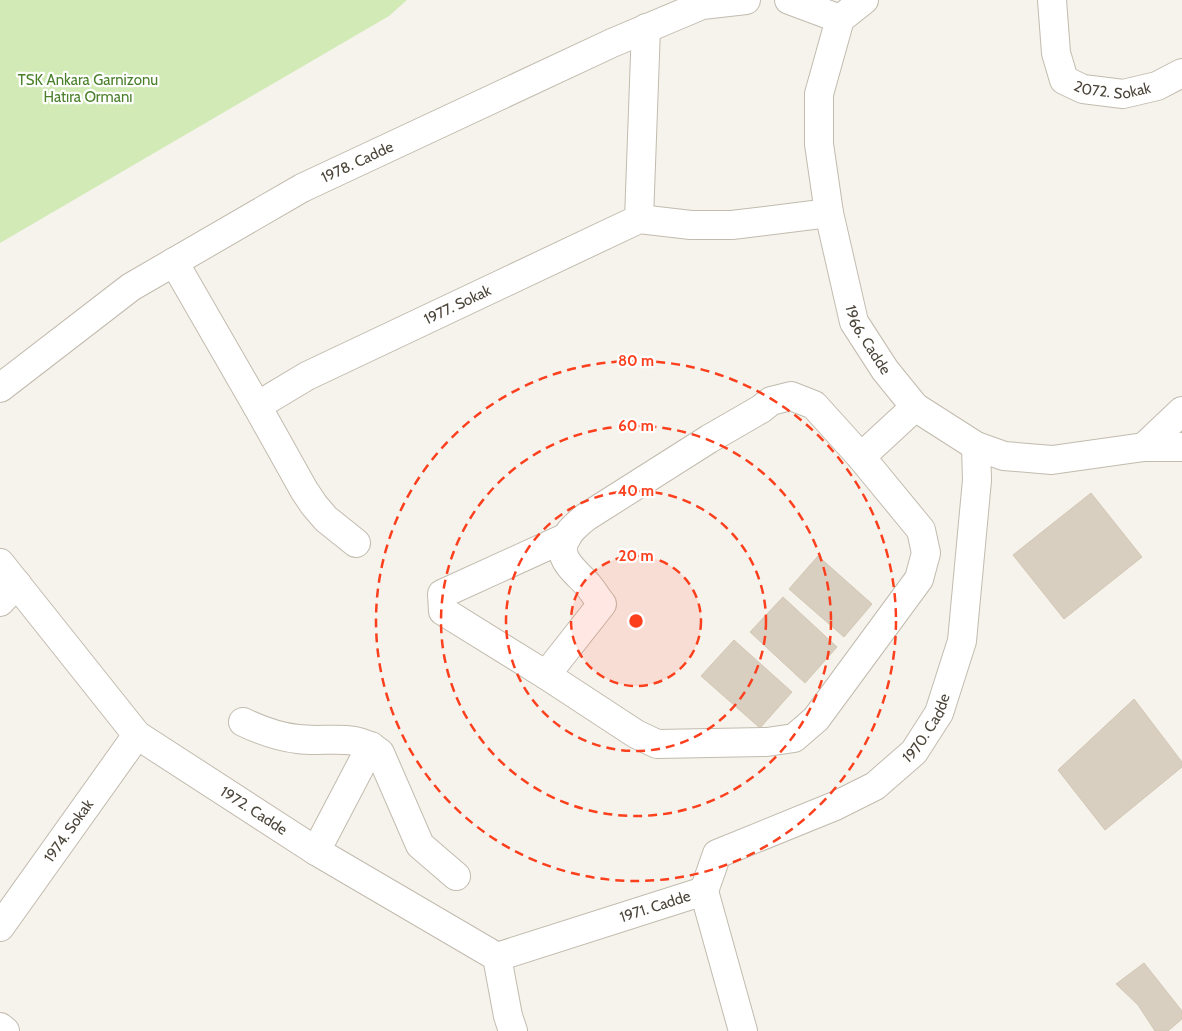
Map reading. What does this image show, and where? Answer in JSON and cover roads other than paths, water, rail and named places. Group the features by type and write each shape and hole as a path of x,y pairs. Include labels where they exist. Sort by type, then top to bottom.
{"street":[{"name":"1978. Cadde","path":"0,388 131,287 302,188 646,28 702,5 746,0"},
{"path":"789,0 840,20 864,0"},
{"name":"2072. Sokak","path":"1052,0 1056,53 1064,80 1083,89 1123,94 1157,86 1182,73"},
{"name":"1966. Cadde","path":"840,20 819,94 819,144 829,213 854,322 885,370 915,407 976,446 1004,456 1052,460 1144,447 1182,447"},
{"path":"646,28 639,220 691,225 732,225 829,213"},
{"name":"1977. Sokak","path":"257,406 307,376 639,220"},
{"path":"174,262 304,490 326,519 356,543"},
{"path":"546,675 602,604 587,584 571,568 563,551 567,537 573,527 709,439 761,409 771,400 791,396 814,405 861,457 921,530 926,553 919,579 816,719 794,738 767,742 658,744 636,734 443,610 442,594 567,537"},
{"path":"861,457 915,407"},
{"path":"1144,447 1182,411"},
{"name":"1970. Cadde","path":"704,891 717,854 835,806 875,786 914,752 939,713 962,641 977,480 976,446"},
{"name":"1972. Cadde","path":"0,563 8,593 137,735 316,851 497,958"},
{"path":"242,722 281,736 314,740 354,739 371,746 380,753 420,845 456,876"},
{"name":"1974. Sokak","path":"0,927 137,735"},
{"path":"316,851 371,746"},
{"name":"1971. Cadde","path":"497,958 704,891 743,1031"},
{"path":"497,958 508,1016 513,1031"},
{"path":"0,1026 5,1031"}],"park label":[{"name":"TSK Ankara Garnizonu Hatıra Ormanı","path":"88,88"}]}
